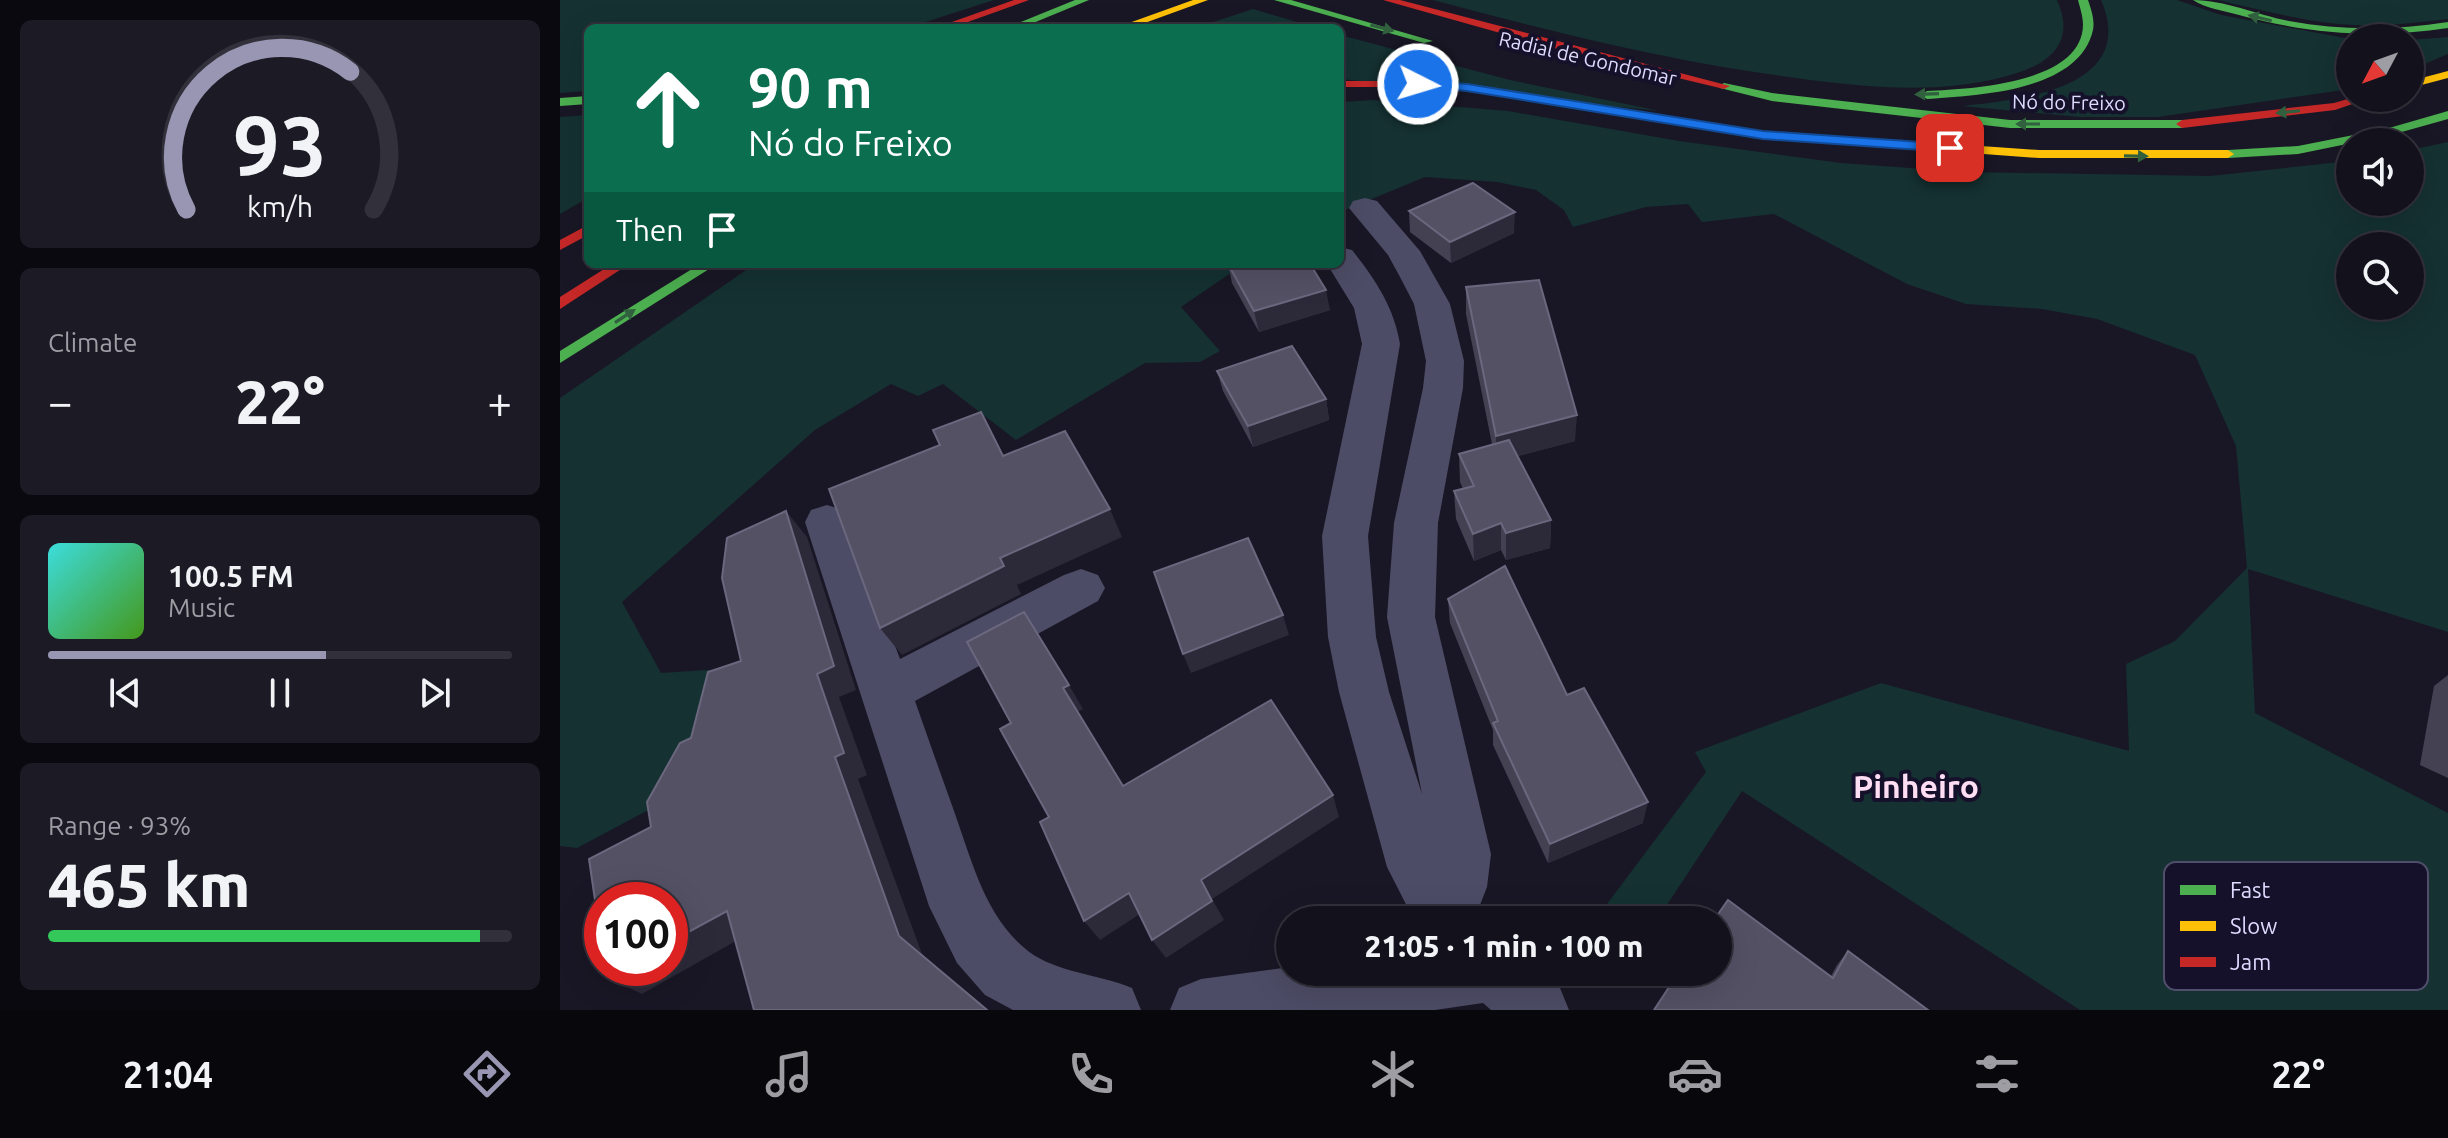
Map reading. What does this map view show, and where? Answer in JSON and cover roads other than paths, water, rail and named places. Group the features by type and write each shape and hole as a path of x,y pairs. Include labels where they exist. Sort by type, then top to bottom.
{"highway":[{"path":"952,24 1024,0"},
{"path":"1021,24 1084,0"},
{"path":"1133,24 1203,0"},
{"path":"1279,0 1445,46"},
{"name":"Radial de Gondomar","path":"1388,0 1561,47 1772,97"},
{"path":"1772,97 1977,93 2038,78 2050,74 2075,56 2086,38 2091,20 2083,0"},
{"path":"2198,0 2257,17 2363,32 2406,32 2448,25"},
{"path":"2424,81 2448,74"},
{"path":"1344,84 1418,84 1467,88 1763,135 2039,154 2228,154 2298,150 2391,131 2448,115"},
{"name":"Nó do Freixo","path":"1772,97 2010,124 2154,125 2336,106"},
{"path":"560,102 584,100"},
{"name":"Radial de Gondomar","path":"1697,105 1891,144"},
{"path":"560,246 584,231"},
{"path":"560,304 616,268"},
{"path":"560,358 704,268"}],"street":[{"path":"1365,208 1403,251 1418,277 1432,304 1445,361 1443,388 1416,523 1411,617 1462,854 1452,906"},
{"path":"1344,263 1370,300 1380,328 1381,344 1345,536 1352,637 1364,692 1416,867 1428,891 1440,906"},
{"path":"827,522 958,906 978,942 1007,973 1050,996 1110,1010"},
{"path":"886,691 1081,588"},
{"path":"1201,1010 1385,986"},
{"path":"1509,986 1538,1010"}],"district":[{"name":"Pinheiro","path":"1916,786"}]}
